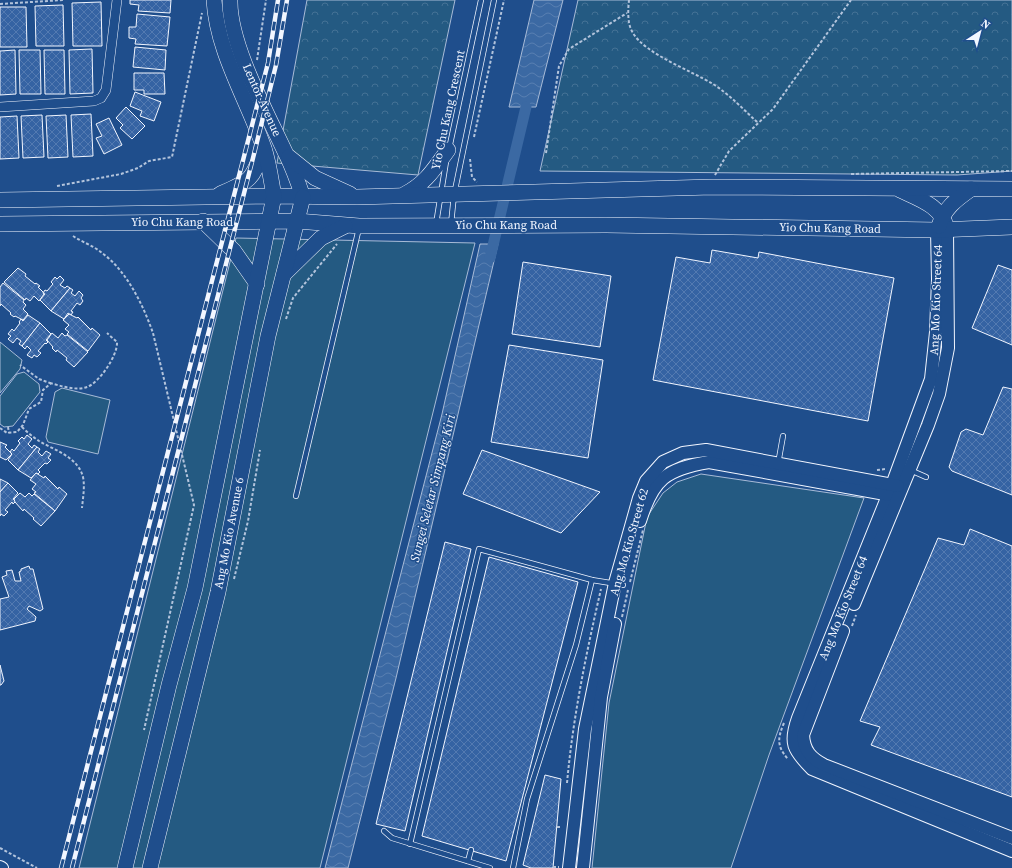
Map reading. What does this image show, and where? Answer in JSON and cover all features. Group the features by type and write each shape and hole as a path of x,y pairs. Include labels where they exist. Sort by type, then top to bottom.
{"main road":[{"name":"Lentor Avenue","path":"230,0 233,30 246,64 287,155 303,196"},
{"name":"Lentor Avenue","path":"209,4 222,43 264,149 274,196"},
{"path":"214,197 241,185 252,177 264,149"},
{"path":"404,195 418,187 427,179 448,150"},
{"path":"287,155 315,178 357,196"},
{"path":"894,187 926,202 935,208 942,225"},
{"name":"Yio Chu Kang Road","path":"0,200 447,195 712,188 894,187 1012,189"},
{"path":"942,225 952,204 971,189"},
{"name":"Ang Mo Kio Avenue 6","path":"125,868 169,685 195,588 270,222 274,196"},
{"name":"Ang Mo Kio Avenue 6","path":"150,868 158,830 218,592 268,336 303,196"},
{"path":"203,221 234,251 257,284"},
{"name":"Yio Chu Kang Road","path":"0,224 297,221 354,229 444,225 942,225 1012,227"},
{"path":"283,275 321,238 354,229"}],"street":[{"path":"0,107 94,101 101,98 106,90 117,0"},
{"name":"Ang Mo Kio Street 64","path":"942,225 938,279 942,332 936,381 928,425 909,470 892,488 803,735 804,744 807,753 814,760 824,765 1012,838"},
{"name":"Ang Mo Kio Street 64","path":"936,381 798,718 793,731 793,742 799,756 812,769 1012,850"},
{"name":"Ang Mo Kio Street 62","path":"561,866 585,729 626,555 652,473 663,462 683,453 706,450 777,468 892,488"},
{"name":"Ang Mo Kio Street 62","path":"583,868 601,697 619,584"}],"lane":[{"name":"Yio Chu Kang Crescent","path":"444,225 447,195 448,150 481,0"},
{"name":"Yio Chu Kang Crescent","path":"444,225 447,195 494,0"},
{"path":"296,496 354,229"},
{"path":"777,468 782,436"},
{"path":"909,470 926,477"},
{"path":"410,844 479,549 592,580 619,584"},
{"path":"548,574 550,568"},
{"path":"513,868 527,799 576,645 592,580"},
{"path":"384,831 392,838 488,868"},
{"path":"468,861 471,850"}],"path":[{"path":"0,4 63,0"},
{"path":"257,67 266,0"},
{"path":"473,143 504,0"},
{"path":"629,0 627,12 632,33 640,42 651,50 712,84 730,96 757,122"},
{"path":"712,188 716,171 728,151 757,122 773,109 851,0"},
{"path":"86,182 138,168 148,161 172,157 209,4"},
{"path":"546,152 559,66 569,49 627,12"},
{"path":"471,155 470,168 472,177 478,182"},
{"path":"284,325 293,298 341,240 354,229"},
{"path":"69,234 103,253 124,276 146,313 153,333 194,505 143,736"},
{"path":"20,366 39,379 50,383 82,388 93,383 108,366 116,350 117,342 107,333"},
{"path":"0,428 9,434 17,432 22,427 28,411 41,402 43,390 49,386 50,383"},
{"path":"8,427 9,434"},
{"path":"22,427 41,442 70,458 79,467 84,487 82,508"},
{"path":"234,582 248,521 260,448"},
{"path":"889,464 886,469 892,488"},
{"path":"870,470 886,469"},
{"path":"621,621 644,528"},
{"path":"566,786 571,736 582,671 603,581"},
{"path":"850,632 858,610"},
{"path":"786,717 778,737 785,756 790,762"},
{"path":"562,834 563,821"},
{"path":"557,827 562,827"},
{"path":"0,848 37,868"},
{"path":"553,868 561,866"}],"green space":[{"path":"307,0 455,0 418,175 277,163"},
{"path":"578,0 1012,0 1012,171 957,175 540,171"},
{"path":"236,238 475,243 320,868 79,868"},
{"path":"0,342 22,360 20,369 0,393"},
{"path":"24,372 39,384 40,392 13,426 4,427 0,424 0,396 17,374"},
{"path":"62,388 110,400 98,454 48,442 46,437 55,392"},
{"path":"701,474 864,498 769,755 731,868 592,868 609,703 647,517 663,493 677,482"}],"water":[{"path":"534,0 563,0 536,107 509,107"},
{"path":"480,244 498,244 396,678 348,868 325,868 442,414"}],"building":[{"path":"130,0 171,0 170,13 138,11 139,5 130,4"},
{"path":"101,2 102,46 73,46 72,3"},
{"path":"63,5 64,46 36,46 35,6"},
{"path":"0,7 26,7 27,47 0,47"},
{"path":"137,14 170,17 167,46 135,44 136,39 129,38 129,27 136,27"},
{"path":"135,47 166,50 165,70 133,67"},
{"path":"92,49 93,93 70,94 69,50"},
{"path":"15,50 16,94 0,95 0,51"},
{"path":"19,50 40,50 41,94 20,94"},
{"path":"44,50 64,50 65,94 45,94"},
{"path":"134,73 164,73 165,94 144,94 144,90 134,90"},
{"path":"135,92 161,102 154,121 140,116 142,111 130,106"},
{"path":"126,107 145,126 132,139 120,128 123,125 116,118"},
{"path":"91,114 93,156 73,157 71,115"},
{"path":"42,115 44,157 23,158 21,116"},
{"path":"66,115 68,157 48,158 46,116"},
{"path":"17,116 19,158 0,159 0,117"},
{"path":"109,118 122,145 104,154 96,138 102,136 96,124"},
{"path":"712,250 758,258 759,252 894,278 868,421 653,380 676,257 710,263"},
{"path":"523,262 611,276 600,347 512,334"},
{"path":"998,265 1012,270 1012,345 972,328"},
{"path":"18,268 26,274 25,276 40,286 38,287 44,294 39,301 34,296 30,301 26,298 25,300 4,282"},
{"path":"60,276 64,280 60,285 65,288 67,286 70,288 51,311 40,300 45,294 43,293 45,290 47,291 53,284 51,282 55,277 57,279"},
{"path":"3,283 24,300 23,302 26,305 23,309 28,314 23,320 15,316 14,317 1,304 0,306 0,287"},
{"path":"70,288 73,290 71,293 75,296 79,291 83,295 81,298 83,301 80,305 77,303 71,311 73,312 71,315 68,313 64,319 51,311"},
{"path":"69,314 77,318 78,317 91,330 92,328 100,335 88,351 67,334 69,332 65,329 69,325 63,320"},
{"path":"28,315 40,323 22,346 19,344 21,341 17,338 13,343 8,339 11,336 8,334 12,329 14,331 21,319 23,321"},
{"path":"40,323 51,334 46,340 48,342 46,344 45,343 38,351 41,353 37,357 34,355 32,358 27,355 31,350 27,346 25,349 22,346"},
{"path":"52,333 58,338 62,333 65,336 67,335 88,352 74,367 66,360 67,358 52,348 53,347 47,340"},
{"path":"509,345 603,360 588,458 491,442"},
{"path":"1003,387 1012,389 1012,495 952,471 949,467 961,432 966,429 983,435"},
{"path":"27,435 32,439 28,444 32,448 34,445 37,447 18,470 8,460 12,454 10,452 12,449 14,451 20,443 18,441 22,437 24,439"},
{"path":"0,442 7,445 5,447 12,454 6,460 0,457"},
{"path":"37,447 40,449 38,452 42,456 46,451 51,454 48,458 51,460 47,464 45,463 38,470 40,472 38,474 36,473 31,478 18,470"},
{"path":"482,450 600,492 561,533 463,494"},
{"path":"36,473 44,478 45,476 58,489 59,487 67,494 55,511 34,493 36,492 32,489 36,484 30,480"},
{"path":"0,479 8,483 0,492"},
{"path":"8,483 18,493 13,499 16,501 13,504 12,502 5,510 8,512 4,516 1,514 0,516 0,492"},
{"path":"20,493 25,497 29,493 32,496 34,494 55,511 41,526 15,502 14,499"},
{"path":"970,529 1012,546 1012,797 871,745 880,727 860,721 938,538 964,545"},
{"path":"445,542 471,549 405,831 376,824"},
{"path":"489,557 578,582 506,861 422,836"},
{"path":"29,566 30,569 33,569 43,609 40,611 29,606 27,609 36,617 35,621 0,630 0,599 9,597 2,577 7,575 6,571 12,570 15,581 21,581 19,572 21,569"},
{"path":"0,665 4,681 1,685 0,685"},
{"path":"545,775 561,779 553,868 531,868 523,865"}],"waterway":[{"name":"Sungei Seletar Simpang Kiri","path":"490,258 526,107"}],"railway":[{"path":"61,868 268,63 278,0"},
{"path":"72,868 253,158 276,65 287,0"}]}
